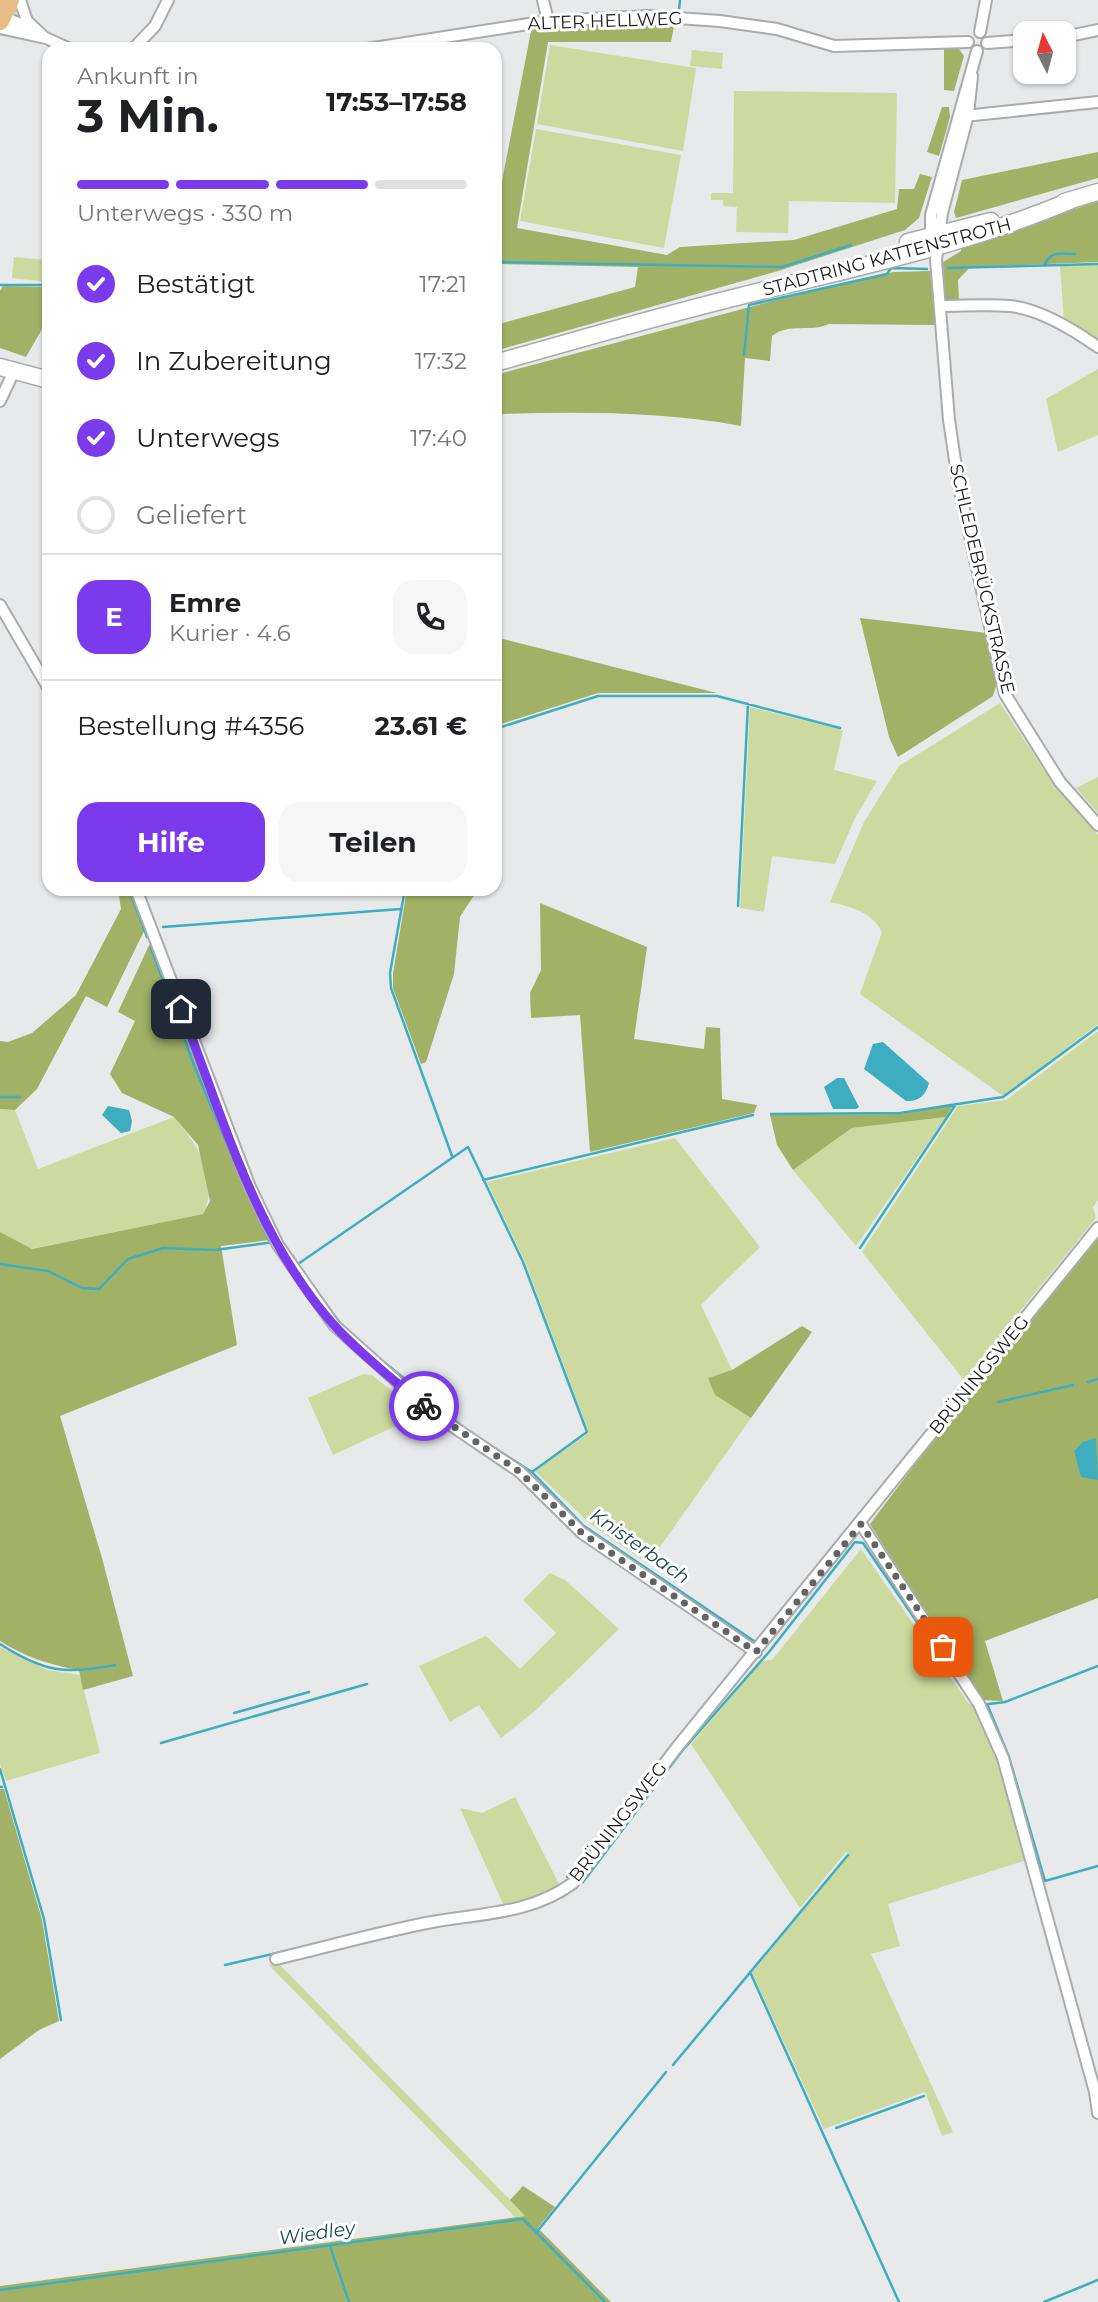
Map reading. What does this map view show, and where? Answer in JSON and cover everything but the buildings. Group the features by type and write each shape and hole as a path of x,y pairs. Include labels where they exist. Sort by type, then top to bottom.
{"main road":[{"name":"STADTRING KATTENSTROTH","path":"502,361 935,245 1098,192"},
{"path":"6,368 42,378"}],"street":[{"path":"20,0 27,21 42,35"},
{"path":"139,42 155,26 168,0"},
{"path":"543,0 548,21"},
{"path":"986,0 980,32 987,43"},
{"path":"3,16 56,42"},
{"name":"ALTER HELLWEG","path":"412,42 548,21 684,17 777,29 834,46 968,41"},
{"path":"1076,35 1098,30"},
{"path":"980,32 972,34 968,41 970,47 977,51 987,43 1013,41"},
{"name":"SCHLEDEBRÜCKSTRASSE","path":"977,51 964,113 931,215 959,487 1005,694 1060,782 1098,825"},
{"path":"964,113 1078,106 1098,102"},
{"path":"940,306 1021,308 1081,335 1098,347"},
{"path":"0,401 6,368"},
{"path":"0,605 42,677"},
{"path":"139,896 250,1187 276,1242 334,1325 430,1411 520,1472 582,1533 756,1652"},
{"name":"BRÜNINGSWEG","path":"276,1959 431,1922 513,1910 554,1897 573,1883 678,1746 861,1524 1098,1228"},
{"path":"861,1524 979,1704 1003,1758 1095,2092 1098,2113"}],"green space":[{"path":"675,21 671,42 548,42 517,228 667,255 680,247 794,240 897,209 899,189 914,189 920,174 932,177 919,218 905,230 778,271 502,349 502,323 635,287 638,267 502,264 502,181 532,26"},
{"path":"550,45 696,68 683,151 537,124"},
{"path":"957,46 964,56 954,91 944,90 944,47"},
{"path":"692,50 723,53 722,69 690,66"},
{"path":"734,91 897,93 895,203 789,201 788,233 736,232 737,207 723,206 723,200 711,200 711,193 733,193"},
{"path":"942,107 949,107 950,117 939,156 927,152"},
{"path":"536,129 681,155 664,248 520,221"},
{"path":"1098,152 1098,178 956,218 954,212 962,180"},
{"path":"1098,201 1098,262 970,267 958,280 959,302 948,302 945,299 943,262 961,251 961,248"},
{"path":"14,257 42,259 42,281 12,278"},
{"path":"1098,265 1098,343 1064,322 1060,266"},
{"path":"930,271 936,325 829,324 779,332 772,336 770,361 745,358 741,426 649,415 502,414 502,373 802,293 893,272"},
{"path":"3,286 42,287 42,329 26,357 0,348 0,291"},
{"path":"1098,369 1098,435 1058,452 1046,399"},
{"path":"860,618 987,633 997,684 993,696 898,757 889,737"},
{"path":"502,639 717,693 598,693 502,724"},
{"path":"1000,703 1054,785 1098,835 1098,1024 1003,1096 860,994 882,932 866,915 853,908 830,902 864,822 899,766"},
{"path":"750,707 843,730 834,770 877,781 855,818 835,864 772,856 764,912 740,908"},
{"path":"1098,777 1098,813 1076,788"},
{"path":"119,896 137,896 147,925 107,1007 86,996 37,1089 15,1110 0,1109 0,1041 8,1042 32,1033 76,995 121,909"},
{"path":"406,896 474,896 460,917 454,974 426,1062 421,1064 393,988"},
{"path":"540,903 647,947 634,1039 704,1049 706,1027 720,1028 722,1099 757,1105 754,1113 590,1152 580,1015 531,1018 530,993 541,970"},
{"path":"152,939 197,1066 269,1240 221,1246 237,1345 60,1416 133,1676 83,1690 79,1670 38,1660 0,1641 0,1232 32,1249 203,1214 210,1201 198,1145 174,1117 122,1093 110,1074 135,1021 118,1012"},
{"path":"1098,1031 1098,1200 1093,1207 1096,1218 964,1380 862,1252 958,1106 1006,1100"},
{"path":"953,1105 946,1117 852,1128 793,1170 777,1145 770,1115 900,1114"},
{"path":"0,1109 15,1110 38,1169 174,1117 198,1150 208,1175 208,1201 203,1214 31,1249 0,1232"},
{"path":"946,1117 856,1246 793,1170 852,1128"},
{"path":"675,1138 760,1247 701,1305 732,1370 708,1378 715,1395 751,1418 648,1564 589,1523 535,1471 589,1433 525,1262 487,1182"},
{"path":"1098,1235 1098,1598 985,1641 1003,1701 980,1700 870,1524 971,1390"},
{"path":"802,1326 812,1332 751,1418 715,1395 708,1378 732,1370"},
{"path":"363,1374 372,1375 422,1414 333,1455 308,1398"},
{"path":"861,1549 969,1704 976,1706 999,1759 1027,1860 888,1904 900,1946 871,1954 953,2132 942,2136 925,2092 824,2129 752,1973 849,1855 846,1852 800,1908 691,1744 762,1661 772,1660"},
{"path":"550,1573 565,1580 619,1629 535,1711 501,1738 479,1705 450,1722 419,1666 486,1636 520,1669 556,1633 523,1600"},
{"path":"0,1647 47,1670 80,1675 100,1753 6,1781 0,1764"},
{"path":"0,1789 4,1789 42,1920 59,2021 39,2030 0,2059"},
{"path":"515,1797 559,1884 536,1899 504,1906 460,1808 482,1813"},
{"path":"278,1963 526,2216 515,2217 269,1965"},
{"path":"523,2186 555,2207 538,2228 611,2302 0,2302 0,2286 525,2216 510,2200"}],"water":[{"path":"883,1042 929,1083 924,1094 918,1099 906,1101 864,1069 873,1044"},
{"path":"837,1078 844,1078 859,1107 833,1109 824,1087"},
{"path":"108,1106 129,1110 132,1121 130,1131 121,1133 102,1115"},
{"path":"1096,1438 1098,1480 1081,1477 1074,1451 1083,1442"}],"waterway":[{"path":"679,10 680,0"},
{"path":"502,262 782,267 851,245"},
{"path":"1045,264 1054,255 1075,254"},
{"path":"948,268 1098,264"},
{"path":"744,355 749,305 887,274 891,268 927,269"},
{"path":"0,285 42,285"},
{"path":"502,727 598,696 717,696 840,728"},
{"path":"738,906 748,704"},
{"path":"132,896 147,937"},
{"path":"404,896 390,973 391,988 452,1156"},
{"path":"163,927 401,909"},
{"path":"151,948 195,1068 235,1163"},
{"path":"771,1114 900,1113 1003,1097 1098,1027"},
{"path":"0,1097 20,1097"},
{"path":"860,1248 956,1104"},
{"path":"483,1180 753,1115"},
{"path":"298,1264 468,1147 523,1262 587,1432 532,1472"},
{"path":"257,1214 270,1243"},
{"name":"Knisterbach","path":"280,1241 340,1323"},
{"name":"Knisterbach","path":"0,1264 48,1271 82,1288 99,1289 128,1259 163,1248 215,1250 274,1242"},
{"name":"Knisterbach","path":"384,1362 463,1427"},
{"path":"1088,1382 1098,1379"},
{"path":"998,1402 1073,1385"},
{"name":"Knisterbach","path":"482,1440 532,1472 584,1526 754,1641"},
{"name":"Knisterbach","path":"583,1882 682,1751 769,1652 855,1542 863,1543 971,1701"},
{"path":"0,1644 43,1666 55,1669 82,1670 115,1665"},
{"name":"Knisterbach","path":"989,1704 1005,1702 1098,1666"},
{"path":"161,1743 367,1684"},
{"path":"234,1713 309,1692"},
{"path":"987,1704 1009,1757 1045,1881 1098,1866"},
{"path":"0,1769 44,1919 61,2020"},
{"path":"567,1877 597,1840"},
{"path":"673,2065 848,1855"},
{"path":"355,1945 423,1929"},
{"path":"225,1965 307,1946"},
{"path":"750,1972 899,2302"},
{"path":"536,2233 666,2072"},
{"path":"836,2128 924,2096"},
{"name":"Wiedley","path":"0,2290 523,2219 605,2302"},
{"path":"330,2246 349,2302"},
{"path":"1044,2302 1098,2280"}],"way so far":[{"path":"424,1406 520,1472 582,1533 756,1652 861,1524 943,1647"}],"route":[{"path":"181,1009 250,1187 278,1245 311,1297 334,1325 424,1406"}]}
